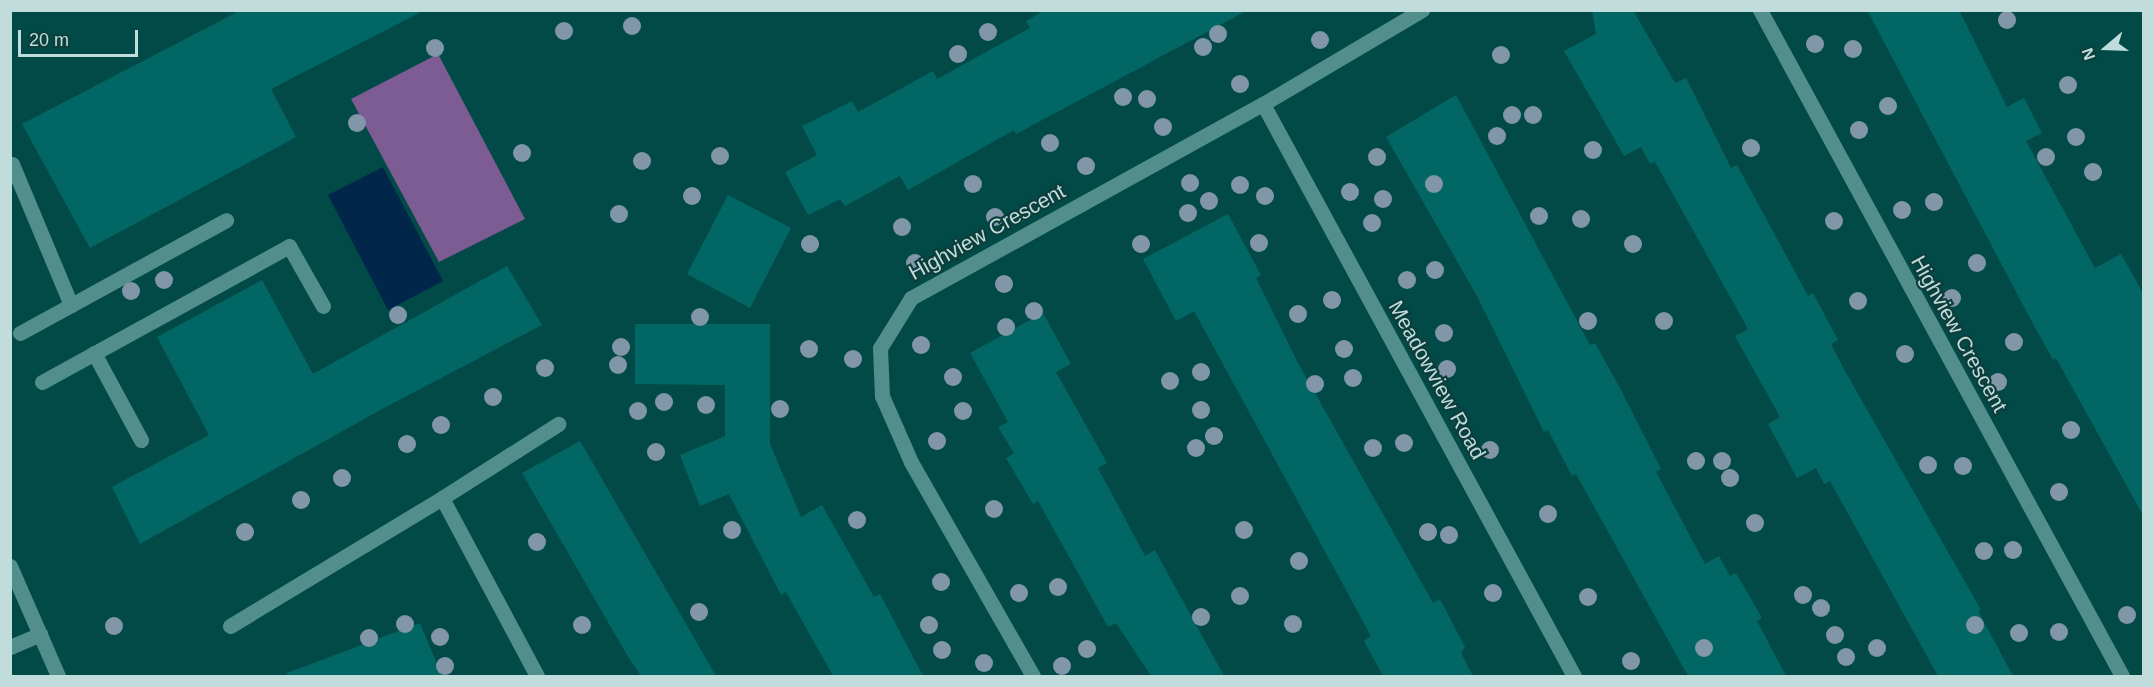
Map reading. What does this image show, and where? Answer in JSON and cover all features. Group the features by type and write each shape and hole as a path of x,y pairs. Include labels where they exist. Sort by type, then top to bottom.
{"street":[{"name":"Highview Crescent","path":"1033,676 911,462 882,396 880,348 911,298 1263,104 1422,10"},
{"name":"Highview Crescent","path":"1760,10 2122,676"},
{"name":"Meadowview Road","path":"1263,104 1574,676"},
{"path":"12,164 71,305"},
{"path":"20,333 226,220"},
{"path":"42,382 289,246 323,306"},
{"path":"94,353 141,440"},
{"path":"230,626 442,498 558,424"},
{"path":"442,498 537,676"},
{"path":"10,566 58,676"},
{"path":"10,647 40,634"}],"shaded area":[{"path":"438,54 525,219 439,262 351,99"}],"water":[{"path":"383,167 443,281 388,310 328,195"}],"building":[{"path":"241,10 425,10 271,89 296,137 90,248 22,124"},
{"path":"1045,10 1248,10 1016,134 1014,130 908,190 900,176 845,206 840,199 808,215 785,172 817,155 802,126 852,101 858,112 933,71 937,79 1030,28 1026,21"},
{"path":"1592,10 1633,10 1675,83 1686,78 1731,168 1737,165 1808,296 1813,293 1838,340 1831,344 1845,371 1981,610 1978,611 2013,676 1938,676 1830,481 1824,484 1816,468 1797,478 1768,424 1780,417 1735,336 1748,329 1655,162 1650,164 1641,147 1624,156 1564,51 1596,34"},
{"path":"1867,10 1959,10 2007,107 2024,98 2042,133 2026,141 2095,268 2121,254 2144,295 2144,517 2056,358 2053,360 2031,320"},
{"path":"1456,95 1590,345 1595,343 1621,390 1661,469 1656,472 1705,564 1719,556 1730,576 1736,573 1762,618 1757,621 1786,676 1688,676 1576,474 1572,476 1548,430 1544,432 1477,296 1386,137"},
{"path":"728,195 791,228 750,308 687,274"},
{"path":"1228,214 1261,275 1256,278 1297,361 1433,603 1440,599 1465,647 1461,653 1473,676 1383,676 1364,641 1371,636 1194,311 1176,321 1143,259"},
{"path":"507,266 542,325 384,408 140,544 112,487 209,435 157,337 262,280 313,374"},
{"path":"1043,313 1071,364 1056,372 1107,463 1098,468 1145,556 1155,550 1224,676 1151,676 1116,623 1108,627 1038,501 1033,504 1006,458 1014,453 998,427 1008,422 970,353"},
{"path":"635,324 770,324 770,444 801,517 822,505 874,597 880,594 923,676 833,676 786,592 781,595 729,494 700,506 680,455 725,436 725,385 635,384"},
{"path":"580,441 716,676 641,676 627,655 522,473"},
{"path":"420,623 442,676 287,676 287,673"}]}
